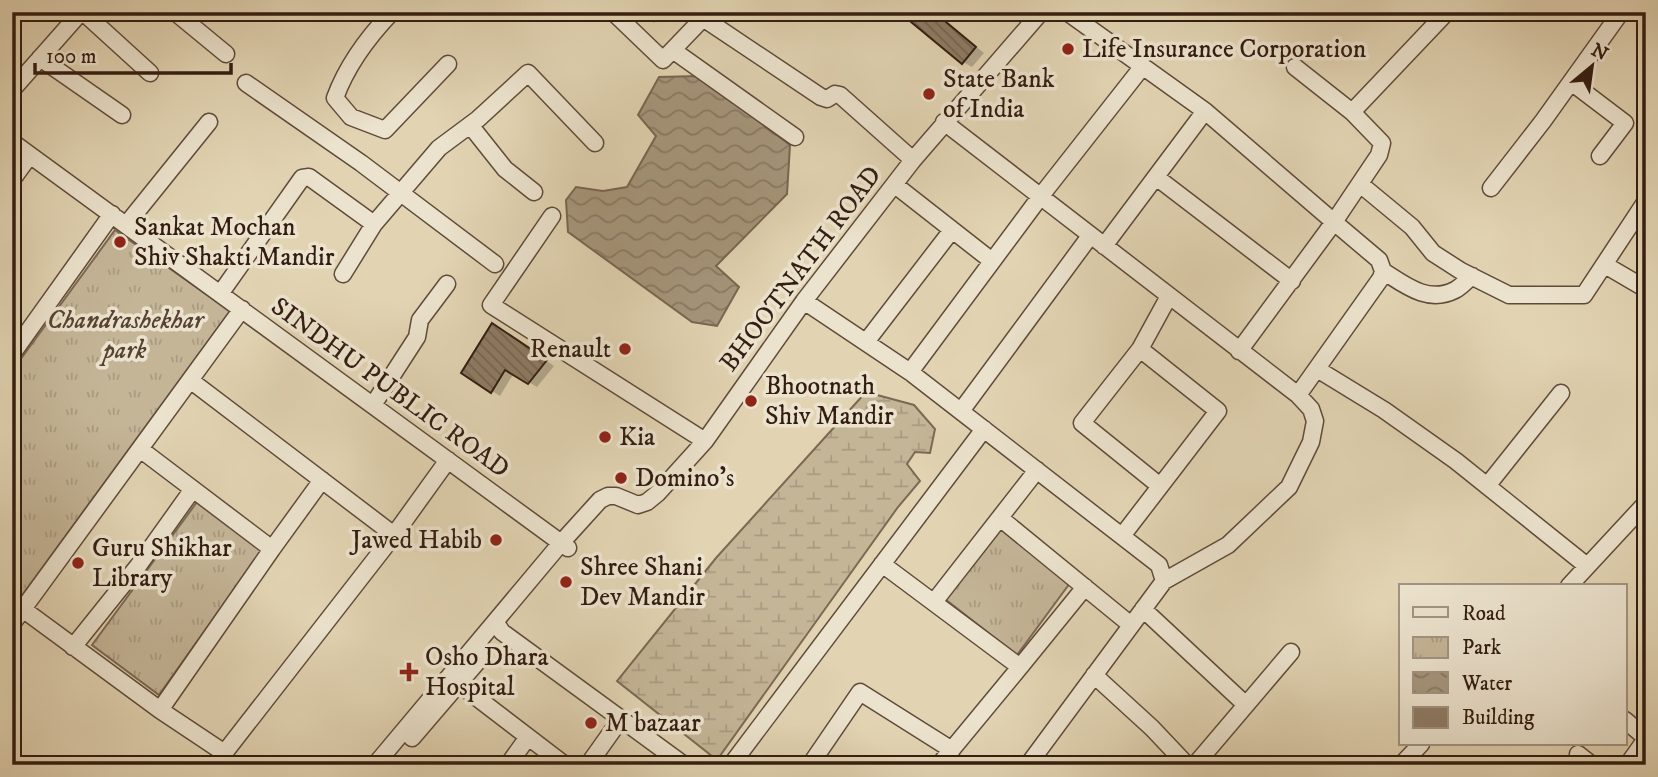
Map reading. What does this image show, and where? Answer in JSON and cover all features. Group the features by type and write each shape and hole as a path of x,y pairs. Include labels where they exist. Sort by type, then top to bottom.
{"street":[{"path":"12,90 82,12 150,74"},
{"path":"175,12 226,54"},
{"path":"392,12 367,39 342,79 335,99 351,117 386,130 448,64"},
{"path":"613,12 663,60 706,15 821,97 827,99 835,94 840,95 913,160"},
{"name":"BHOOTNATH ROAD","path":"376,765 499,627 600,500 608,495 638,505 647,502 705,441 804,301 913,160 1041,12"},
{"path":"1067,12 1205,111 1379,260 1383,271 1381,278 1298,395"},
{"path":"1352,112 1447,12"},
{"path":"1491,188 1621,12"},
{"path":"674,51 795,137"},
{"path":"40,58 122,115"},
{"path":"910,372 1040,197 1143,66"},
{"path":"1239,351 1334,222 1379,155 1382,143 1352,112 1295,67"},
{"path":"343,274 374,224 439,148 470,125 528,74 595,143"},
{"path":"1571,82 1625,123 1600,156"},
{"path":"246,83 401,193 495,264"},
{"path":"1104,246 1205,111"},
{"path":"126,225 209,122"},
{"path":"944,122 1298,395 1311,409 1315,421 1311,442 1289,487 1228,545 1164,581 1028,765"},
{"path":"470,125 505,169 534,192"},
{"name":"SINDHU PUBLIC ROAD","path":"12,142 566,546"},
{"path":"12,180 30,155"},
{"path":"220,293 302,178 309,177 374,224"},
{"path":"1156,177 1292,281"},
{"path":"1360,184 1412,227 1433,253 1509,295 1584,295 1646,201"},
{"path":"895,185 992,261"},
{"path":"12,354 111,214"},
{"path":"552,216 491,305 705,441"},
{"path":"866,342 952,230"},
{"path":"961,411 1090,236"},
{"path":"1605,265 1646,289"},
{"path":"1383,271 1416,292 1432,296 1454,291 1472,276"},
{"path":"373,405 417,337 420,320 447,284"},
{"path":"1160,486 1082,423 1140,349 1169,296"},
{"path":"804,301 910,372 1122,536 1159,565 1164,581"},
{"path":"12,624 242,309"},
{"path":"1122,536 1218,411 1140,349"},
{"path":"1317,369 1384,410 1487,486 1587,566"},
{"path":"190,380 394,535"},
{"path":"1487,486 1561,393"},
{"path":"731,765 984,429"},
{"path":"140,449 272,549"},
{"path":"24,610 160,710 219,758 394,535 448,460"},
{"path":"934,602 1037,470"},
{"path":"160,710 322,480"},
{"path":"73,647 138,566 193,489"},
{"path":"1571,584 1646,503"},
{"path":"1000,518 1131,625"},
{"path":"882,564 1020,667"},
{"path":"939,765 1085,587"},
{"path":"1143,609 1246,705"},
{"path":"499,627 620,720 684,765"},
{"name":"BHOOTNATH ROAD","path":"388,765 458,684 499,627"},
{"path":"1195,765 1291,652"},
{"path":"1094,675 1187,765"},
{"path":"458,684 565,765"},
{"path":"810,765 860,692 952,750"},
{"path":"588,765 620,720"},
{"path":"1626,721 1646,738 1632,763"},
{"path":"508,765 528,737"},
{"path":"1401,765 1420,746"},
{"path":"1578,754 1592,765"}],"green space":[{"name":"Chandrashekhar park","path":"115,230 230,311 12,609 12,371"},
{"path":"866,392 914,405 935,429 930,453 915,452 907,464 920,481 898,507 717,760 617,681 716,558"},
{"path":"197,502 262,550 159,695 92,645"},
{"path":"1002,527 1070,583 1017,655 945,599"}],"water":[{"path":"699,76 790,145 787,194 716,266 739,287 717,326 692,322 568,232 566,200 576,187 603,191 627,187 656,136 638,115 659,77"}],"building":[{"path":"899,12 934,12 976,47 962,64"},
{"path":"492,323 547,360 528,384 505,370 491,393 461,373"}],"place":[{"name":"Life Insurance Corporation","path":"1068,49"},
{"name":"State Bank of India","path":"929,94"},
{"name":"Sankat Mochan Shiv Shakti Mandir","path":"120,242"},
{"name":"Renault","path":"625,349"},
{"name":"Bhootnath Shiv Mandir","path":"751,401"},
{"name":"Kia","path":"605,437"},
{"name":"Domino's","path":"621,478"},
{"name":"Jawed Habib","path":"496,540"},
{"name":"Guru Shikhar Library","path":"78,563"},
{"name":"Shree Shani Dev Mandir","path":"566,582"},
{"name":"Osho Dhara Hospital","path":"409,672"},
{"name":"M bazaar","path":"591,723"}]}
